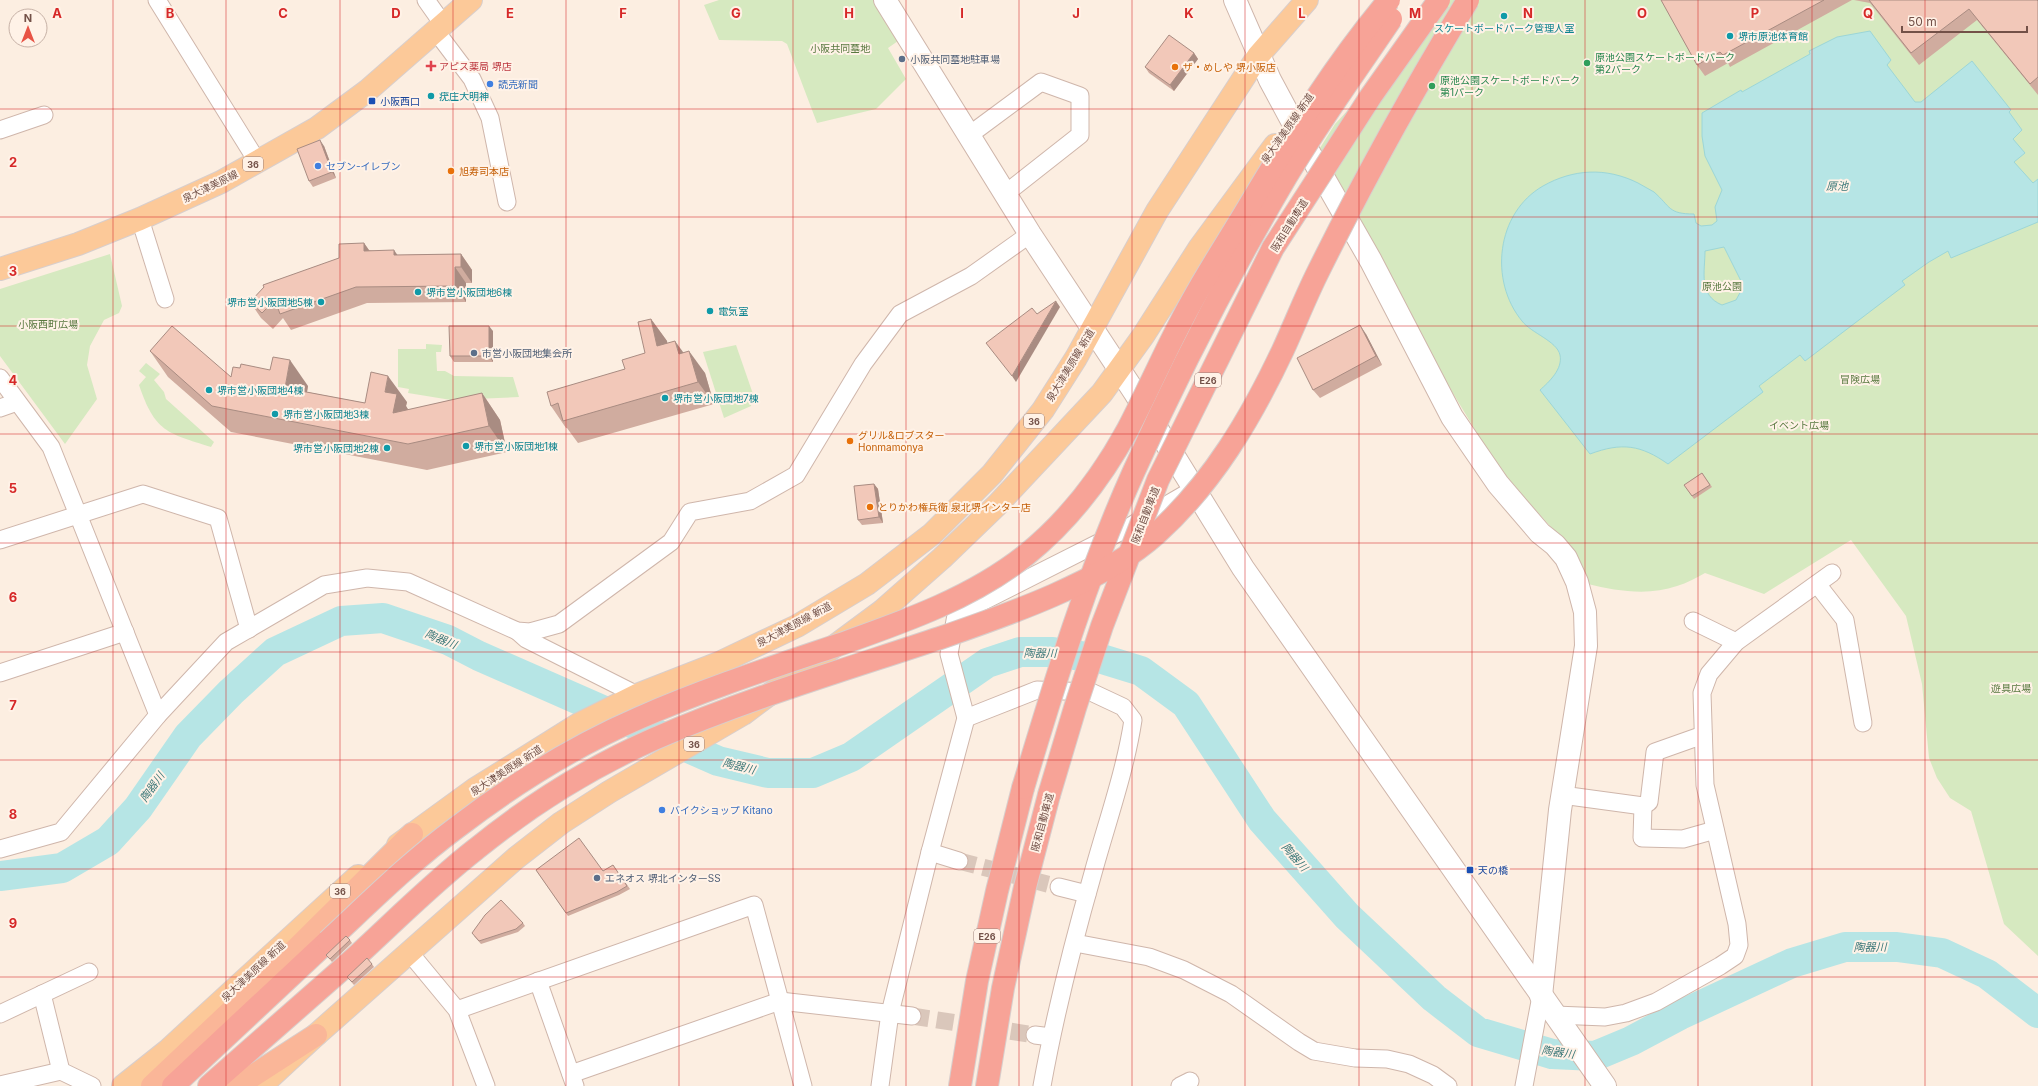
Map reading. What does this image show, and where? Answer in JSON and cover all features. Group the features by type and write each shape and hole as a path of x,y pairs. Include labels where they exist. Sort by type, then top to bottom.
{"highway":[{"path":"173,1086 411,864 454,829 539,771 587,744 644,716 697,694 891,626 939,607 986,584 1028,554 1065,518 1101,472 1126,432 1190,304 1286,142 1327,81 1389,0"},
{"name":"E26","path":"960,1086 977,981 997,891 1023,788 1074,627 1102,551 1134,472 1239,260 1272,201 1344,89 1404,0"},
{"name":"阪和自動車道","path":"987,1086 1003,988 1025,887 1049,795 1075,708 1102,626 1158,480 1273,248 1371,96 1439,0"},
{"path":"209,1086 349,964 474,850 558,790 653,740 702,720 984,622 1030,604 1078,583 1116,563 1151,539 1179,514 1206,480 1230,446 1256,403 1282,352 1315,277 1370,168 1420,79 1468,0"},
{"path":"152,1086 283,962 412,834"},
{"path":"237,1085 316,1035"}],"main road":[{"name":"泉大津美原線","path":"0,269 78,244 140,219 221,182 317,128 361,96 471,0"},
{"name":"泉大津美原線 新道","path":"124,1086 167,1050 347,884 412,834 475,789 579,724 632,698 718,663 797,626 866,584 932,534 997,469 1042,410 1076,358 1157,210 1258,56 1307,0"},
{"name":"泉大津美原線 新道","path":"261,1086 408,952 516,858 561,823 609,792 723,727 882,611 942,558 997,505 1102,394 1200,247 1256,173 1308,97 1349,51 1399,0"}],"street":[{"path":"157,0 257,162"},
{"path":"426,0 439,27 472,79 490,118 507,202"},
{"path":"885,0 968,136 1030,234 1120,369 1195,488 1243,568 1605,1086"},
{"path":"1235,0 1258,56 1306,147 1371,261 1452,417 1498,484 1540,533 1555,545 1566,558 1586,612 1586,646 1562,795 1541,996 1524,1084"},
{"path":"968,136 1041,82 1080,96 1080,135 1005,194"},
{"path":"0,130 44,115"},
{"path":"140,219 165,299"},
{"path":"517,631 530,632 559,624 671,542 690,512 750,501 796,475 863,364 900,314 971,276 1030,234"},
{"path":"0,378 51,447 158,715"},
{"path":"0,408 17,402"},
{"path":"880,1086 890,1013 930,852 966,718 949,654 956,615 1122,531 1195,488"},
{"path":"0,540 143,494 218,518 249,629"},
{"path":"1561,1022 1626,1013 1656,1002 1735,956 1739,945 1737,924 1704,785 1702,693 1709,674 1736,642 1832,573"},
{"path":"0,849 61,832 158,715 226,642 324,585 367,578 408,582 517,631 526,639 632,698"},
{"path":"1816,584 1845,620 1863,723"},
{"path":"1693,621 1736,642"},
{"path":"0,673 125,632"},
{"path":"966,718 1038,690 1091,692 1123,707 1133,720 1129,745 1087,894 1075,943 1043,1036 1042,1086"},
{"path":"1562,795 1643,806 1649,802 1655,752 1703,735"},
{"path":"1643,806 1642,838 1683,839 1715,830"},
{"path":"930,852 959,861"},
{"path":"1059,887 1087,894"},
{"path":"457,1010 754,905 804,1086"},
{"path":"1075,943 1149,957 1184,970 1231,994 1299,1042 1314,1050 1355,1058 1386,1059 1409,1064 1433,1076 1448,1086"},
{"path":"408,952 457,1010 486,1086"},
{"path":"0,1014 89,972"},
{"path":"538,981 573,1080 780,1001 912,1016"},
{"path":"42,994 61,1071"},
{"path":"0,1086 61,1071 92,1086"}],"green space":[{"name":"小阪共同墓地","path":"719,0 873,0 898,41 888,48 906,79 876,109 817,123 787,44 782,41 719,40 704,5"},
{"name":"原池公園","path":"1450,0 2038,0 2038,956 2004,924 1971,811 1950,798 1937,778 1929,758 1922,684 1906,616 1851,540 1764,594 1705,573 1681,585 1655,591 1644,592 1610,589 1588,584 1561,538 1510,482 1483,443 1442,375 1357,213 1320,148 1335,124"},
{"name":"小阪西町広場","path":"110,254 122,306 119,313 104,320 90,346 87,365 97,399 65,444 0,356 0,289"},
{"path":"426,344 442,345 441,352 436,352 437,371 445,371 454,376 513,377 519,397 451,400 408,393 409,389 398,387 398,349 426,349"},
{"path":"736,345 753,394 751,406 724,418 703,352"},
{"path":"146,363 160,374 154,380 164,392 166,399 214,442 211,447 173,434 157,422 145,401 139,385 146,377 139,371"}],"water":[{"name":"原池","path":"1870,31 1891,60 1887,65 1915,102 1921,102 1972,61 2011,110 2009,112 2022,130 2013,139 2025,153 2014,162 2033,183 2038,179 2038,222 1951,258 1948,251 1929,262 1902,281 1905,285 1805,361 1800,355 1759,386 1763,392 1668,464 1649,453 1631,447 1612,448 1590,454 1540,390 1551,379 1557,370 1560,360 1558,350 1554,345 1522,321 1512,305 1505,287 1502,268 1502,249 1507,230 1515,213 1527,198 1554,180 1578,173 1602,172 1614,174 1638,183 1654,192 1674,211 1679,213 1694,214 1696,223 1701,226 1712,225 1717,221 1715,207 1722,190 1705,156 1702,136 1702,113 1741,90 1742,92 1810,54 1809,51 1837,37","holes":["1724,247 1741,281 1742,289 1736,300 1722,305 1714,301 1709,295 1704,282 1705,251"]}],"building":[{"name":"堺市原池体育館","path":"1661,0 1824,0 1723,55 1720,52 1697,65"},
{"path":"1869,0 2037,0 2038,77 2030,84 1969,9 1911,53"},
{"path":"1169,35 1194,53 1170,85 1145,67"},
{"name":"セブン-イレブン","path":"320,140 332,172 309,181 297,149"},
{"path":"364,243 364,251 394,250 394,255 461,254 461,267 455,267 455,286 356,287 280,314 275,300 262,313 250,302 264,287 263,285 339,258 339,244"},
{"path":"1056,301 1012,376 986,343 1032,308 1037,314"},
{"path":"651,319 657,346 675,341 679,354 689,351 698,382 563,421 558,403 551,406 547,392 625,369 622,360 645,353 638,322"},
{"path":"1360,325 1376,356 1313,390 1297,358"},
{"path":"172,326 231,377 233,367 240,368 241,364 270,370 273,357 290,360 285,388 365,403 371,372 388,376 385,392 397,394 393,413 482,393 489,426 408,444 212,406 150,351"},
{"name":"市営小阪団地集会所","path":"449,326 489,326 489,356 450,356"},
{"path":"1702,473 1710,485 1692,496 1684,485"},
{"path":"874,484 879,517 858,520 854,486"},
{"path":"579,838 603,871 613,865 627,886 617,892 566,913 536,870"},
{"path":"501,900 523,923 516,929 479,941 472,933 485,915"},
{"path":"346,936 350,940 330,959 326,955"},
{"path":"367,958 372,964 352,982 347,977"}],"waterway":[{"name":"陶器川","path":"0,876 62,868 108,841 138,808 188,736 231,692 275,652 341,621 383,618 448,640 479,656 718,761 768,773 813,773 851,757 987,663 1020,652 1053,652 1102,659 1141,671 1186,704 1262,820 1347,916 1434,998 1478,1032 1552,1054 1595,1056 1631,1041 1680,1015 1792,963 1845,947 1897,947 1942,953 1987,974 2038,1013"}],"tunnel":[{"path":"959,861 1059,887"},
{"path":"912,1016 1035,1035"}],"place":[{"name":"スケートボードパーク管理人室","path":"1504,16"},
{"name":"堺市原池体育館","path":"1730,36"},
{"name":"小阪共同墓地駐車場","path":"902,59"},
{"name":"原池公園スケートボードパーク 第2パーク","path":"1587,63"},
{"name":"アピス薬局 堺店","path":"431,66"},
{"name":"ザ・めしや 堺小阪店","path":"1175,67"},
{"name":"読売新聞","path":"490,84"},
{"name":"原池公園スケートボードパーク 第1パーク","path":"1432,86"},
{"name":"疣庄大明神","path":"431,96"},
{"name":"小阪西口","path":"372,101"},
{"name":"セブン-イレブン","path":"318,166"},
{"name":"旭寿司本店","path":"451,171"},
{"name":"堺市営小阪団地6棟","path":"418,292"},
{"name":"堺市営小阪団地5棟","path":"321,302"},
{"name":"電気室","path":"710,311"},
{"name":"市営小阪団地集会所","path":"474,353"},
{"name":"堺市営小阪団地4棟","path":"209,390"},
{"name":"堺市営小阪団地7棟","path":"665,398"},
{"name":"堺市営小阪団地3棟","path":"275,414"},
{"name":"グリル&ロブスター Honmamonya","path":"850,441"},
{"name":"堺市営小阪団地1棟","path":"466,446"},
{"name":"堺市営小阪団地2棟","path":"387,448"},
{"name":"とりかわ権兵衛 泉北堺インター店","path":"870,507"},
{"name":"バイクショップ Kitano","path":"662,810"},
{"name":"天の橋","path":"1470,870"},
{"name":"エネオス 堺北インターSS","path":"597,878"}],"park label":[{"name":"冒険広場","path":"1860,379"},
{"name":"イベント広場","path":"1799,425"},
{"name":"遊具広場","path":"2011,688"}]}
